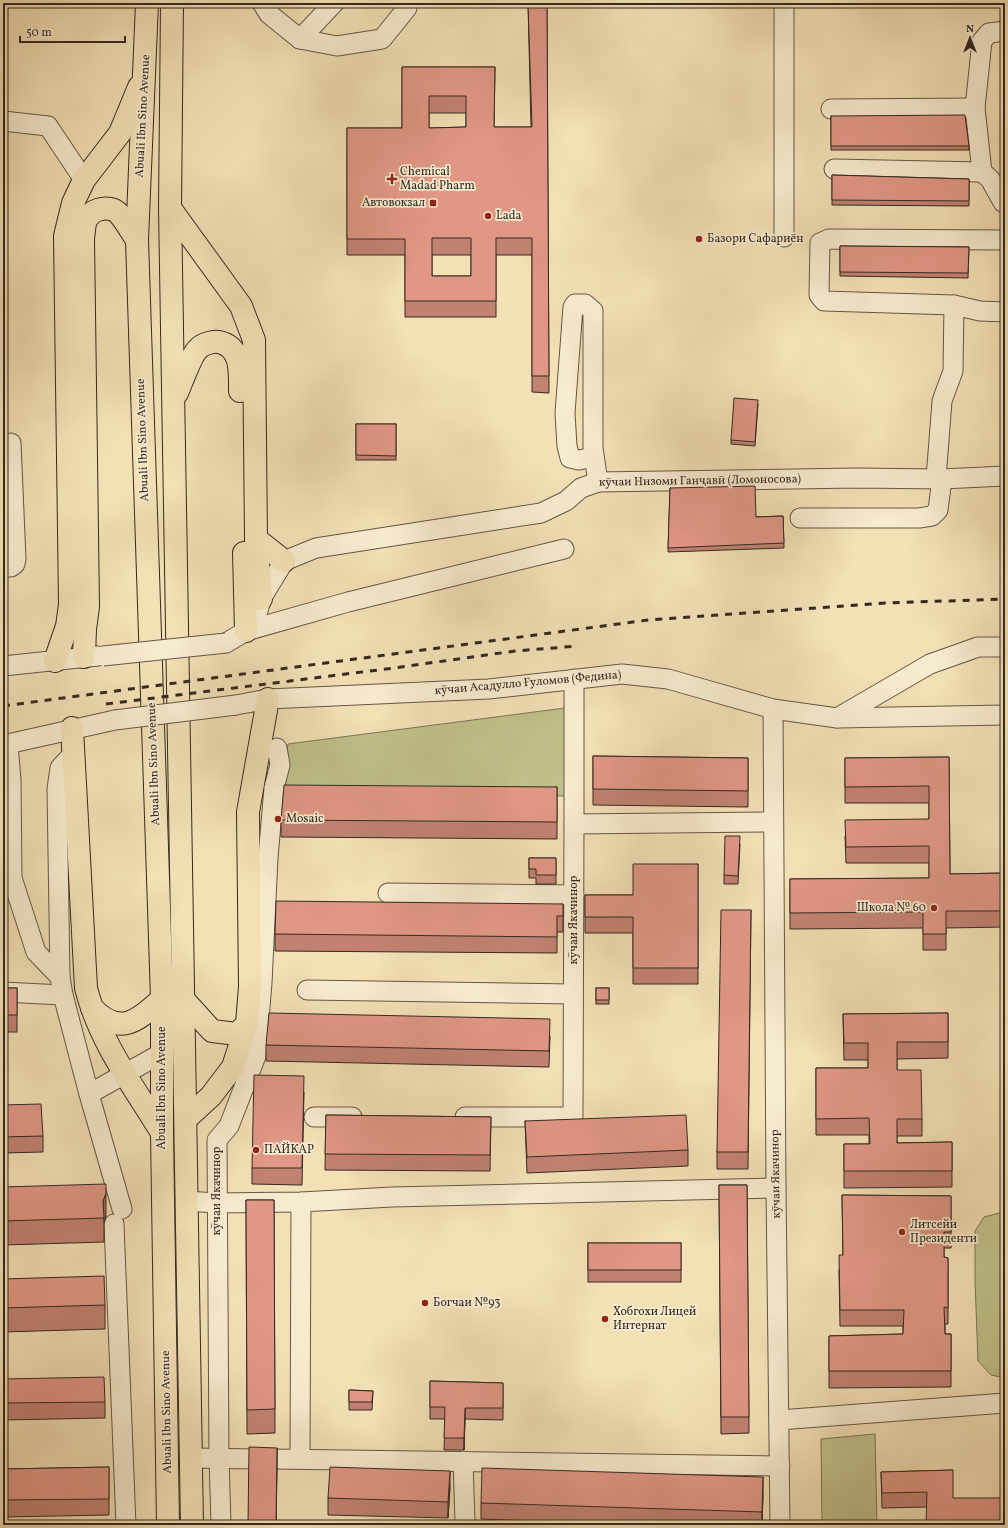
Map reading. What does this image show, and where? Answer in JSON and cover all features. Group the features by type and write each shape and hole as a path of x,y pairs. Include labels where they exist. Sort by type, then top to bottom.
{"main road":[{"name":"Abuali Ibn Sino Avenue","path":"147,3 136,240 162,999 162,1133 168,1525"},
{"name":"Abuali Ibn Sino Avenue","path":"172,3 170,208 192,1525"},
{"path":"55,661 67,626 70,605 65,236 73,203 84,180 120,133 145,71"},
{"path":"94,656 85,629 88,607 83,246 86,220 95,211 104,208 115,210 136,240"},
{"path":"170,208 241,306 254,340 256,539 261,599"},
{"path":"174,399 198,348 214,341 226,343 234,350 240,365 246,631"},
{"path":"256,539 284,561"},
{"path":"186,1119 211,1096 233,1067 247,1024 250,987 248,812 268,699"},
{"path":"72,728 86,988 91,1007 111,1049 162,1133"},
{"path":"91,1007 101,1018 116,1024 131,1023 144,1015 162,999"},
{"path":"184,1000 212,1031 237,1034 247,1024"}],"street":[{"path":"300,39 334,3"},
{"path":"784,3 784,237"},
{"path":"270,7 300,39 337,46 382,39 407,8"},
{"path":"982,172 975,108 982,41 989,33 1005,31"},
{"path":"831,109 975,108"},
{"path":"3,121 48,126 84,180"},
{"path":"834,169 982,172 990,179 1003,202 1005,202"},
{"path":"1005,240 830,239 820,243 819,295 824,301 954,305 980,311 1005,312"},
{"path":"594,458 579,460 570,458 567,446 565,413 573,307 575,304 586,304 593,311 593,448 598,482"},
{"path":"800,518 919,518 932,516 938,510 942,401 953,371 954,305"},
{"path":"3,567 11,567 15,564 16,559 11,443"},
{"name":"кӯчаи Низоми Ганҷавӣ (Ломоносова)","path":"284,561 316,548 541,513 566,502 581,488 598,482 856,478 939,479 1005,476"},
{"path":"3,666 226,643 246,631 348,602 564,549"},
{"path":"246,631 258,611 261,599 284,561"},
{"path":"837,718 930,664 978,647 1005,647"},
{"name":"кӯчаи Асадулло Ғуломов (Федина)","path":"5,744 72,728 115,720 268,699 489,689 622,674 668,679 773,709 837,718 1005,715"},
{"name":"кӯчаи Якачинор","path":"447,1117 573,1117 574,679"},
{"name":"кӯчаи Якачинор","path":"773,709 780,1525"},
{"path":"5,744 12,780 8,878 36,952 61,986"},
{"name":"кӯчаи Якачинор","path":"221,1525 219,1458 217,1140 229,1126 256,1056 274,788 280,765 277,748"},
{"path":"74,754 60,768 57,789 61,986 118,1216 116,1472 126,1525"},
{"path":"574,824 773,822"},
{"path":"388,893 574,895"},
{"path":"3,992 61,986"},
{"path":"307,990 573,994"},
{"path":"89,1094 162,1053"},
{"path":"314,1117 369,1117"},
{"path":"186,1201 217,1203 301,1202 392,1197 776,1188"},
{"path":"300,1459 301,1202"},
{"path":"779,1420 1005,1403"},
{"path":"191,1458 780,1466"},
{"path":"463,1462 465,1522 467,1525"}],"green space":[{"path":"565,708 567,796 278,795 288,744"},
{"path":"1005,1212 1005,1378 991,1375 978,1361 975,1281 975,1231 984,1217"},
{"path":"875,1434 877,1525 822,1525 821,1439"}],"building":[{"name":"Автовокзал","path":"528,3 547,3 549,376 532,376 532,238 496,238 496,301 405,301 405,239 347,239 347,128 402,128 402,67 495,67 494,127 532,127","holes":["429,96 466,96 466,127 429,128","432,238 471,238 471,276 432,276"]},
{"path":"965,115 969,146 831,146 831,116"},
{"path":"832,175 969,179 969,201 832,200"},
{"path":"840,246 969,247 968,273 840,272"},
{"path":"734,398 758,400 755,442 731,440"},
{"path":"356,424 396,424 396,456 356,455"},
{"path":"755,486 756,517 783,516 784,543 668,548 670,488"},
{"path":"593,756 748,758 748,791 593,789"},
{"path":"949,757 950,874 1005,873 1005,911 946,911 946,934 923,934 923,912 790,913 790,879 929,878 929,846 846,847 845,820 929,819 929,786 845,787 845,758"},
{"path":"284,785 557,787 557,822 281,820"},
{"path":"725,836 740,836 738,876 724,875"},
{"path":"529,858 556,858 556,875 536,875 536,869 529,869"},
{"path":"633,864 698,864 698,968 633,968 633,917 585,917 585,895 633,895"},
{"path":"276,901 563,904 563,916 557,916 557,937 275,934"},
{"path":"721,910 751,910 748,1152 717,1152"},
{"path":"3,988 17,988 17,1015 3,1015"},
{"path":"596,988 609,988 609,1000 596,1000"},
{"path":"269,1013 550,1019 549,1051 266,1045"},
{"path":"948,1013 948,1042 897,1042 897,1070 921,1070 922,1119 897,1119 897,1143 952,1142 952,1171 844,1171 844,1144 870,1144 869,1118 816,1119 816,1068 868,1068 868,1043 844,1043 843,1014"},
{"path":"254,1075 304,1076 302,1168 252,1168"},
{"path":"41,1104 43,1136 3,1137 3,1105"},
{"path":"326,1115 491,1117 490,1155 325,1154"},
{"path":"686,1115 688,1150 527,1157 525,1121"},
{"path":"106,1184 106,1193 103,1201 104,1218 3,1221 3,1187"},
{"path":"719,1185 747,1185 749,1417 721,1417"},
{"path":"842,1195 951,1196 951,1232 944,1232 944,1257 948,1258 948,1308 944,1307 945,1334 951,1334 951,1371 829,1371 829,1336 903,1334 904,1310 840,1310 839,1255 843,1255"},
{"path":"246,1200 274,1200 275,1409 247,1410"},
{"path":"588,1243 681,1243 681,1270 588,1270"},
{"path":"104,1276 105,1305 3,1308 3,1279"},
{"path":"104,1377 105,1402 3,1403 3,1379"},
{"path":"430,1381 503,1383 503,1408 465,1408 464,1438 444,1438 445,1407 430,1407"},
{"path":"349,1390 373,1391 372,1402 349,1402"},
{"path":"249,1447 277,1448 276,1525 248,1525"},
{"path":"109,1467 109,1499 3,1500 3,1469"},
{"path":"330,1467 450,1471 448,1502 328,1498"},
{"path":"482,1468 763,1477 762,1512 481,1503"},
{"path":"953,1470 953,1498 1005,1498 1005,1525 926,1525 927,1492 882,1493 881,1472"}],"railway":[{"path":"3,706 648,620 885,603 1005,599"},
{"path":"106,704 394,668 515,651 578,646"}],"place":[{"name":"Chemical Madad Pharm","path":"392,179"},
{"name":"Автовокзал","path":"433,203"},
{"name":"Lada","path":"488,216"},
{"name":"Базори Сафариён","path":"699,239"},
{"name":"Mosaic","path":"278,819"},
{"name":"Школа № 60","path":"934,908"},
{"name":"ПАЙКАР","path":"256,1150"},
{"name":"Литсейи Президенти","path":"902,1232"},
{"name":"Богчаи №93","path":"425,1303"},
{"name":"Хобгохи Лицей Интернат","path":"605,1319"}]}
